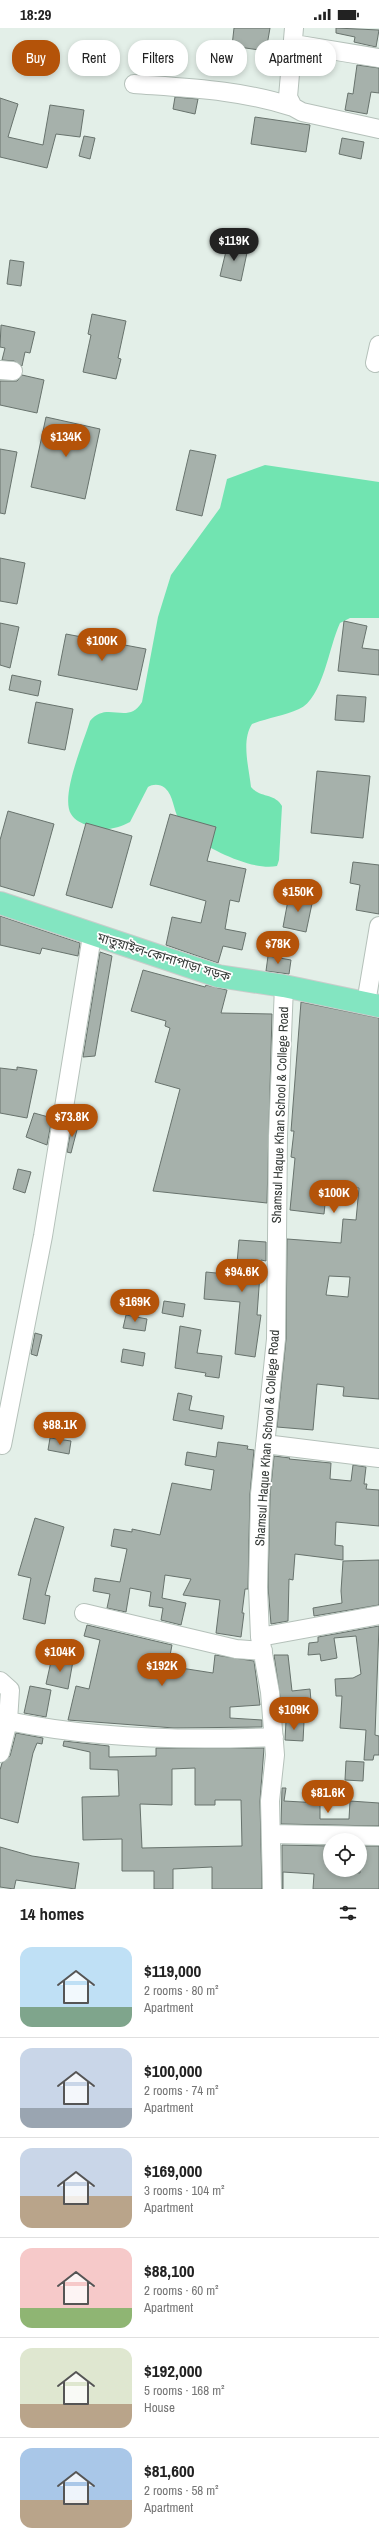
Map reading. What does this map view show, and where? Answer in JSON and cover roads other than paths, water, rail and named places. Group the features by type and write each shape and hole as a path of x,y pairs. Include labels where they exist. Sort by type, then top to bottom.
{"main road":[{"name":"মাতুয়াইল-কোনাপাড়া সড়ক","path":"0,903 92,936 218,976 284,986 373,1005"}],"street":[{"path":"293,107 288,97 294,36 379,58"},
{"path":"134,84 196,88 263,97 293,107 302,112 379,129"},
{"path":"375,363 379,345"},
{"path":"373,1005 379,926"},
{"path":"2,1445 43,1236 92,936"},
{"name":"Shamsul Haque Khan School & College Road","path":"272,1889 271,1834 274,1737 262,1644 259,1534 265,1444 276,1339 278,1143 284,986"},
{"path":"265,1444 379,1458"},
{"path":"84,1613 223,1646 262,1644 379,1615"},
{"path":"0,1681 10,1690 8,1721 0,1753"},
{"path":"8,1721 100,1736 210,1740 274,1737"},
{"path":"271,1834 379,1836"}]}
